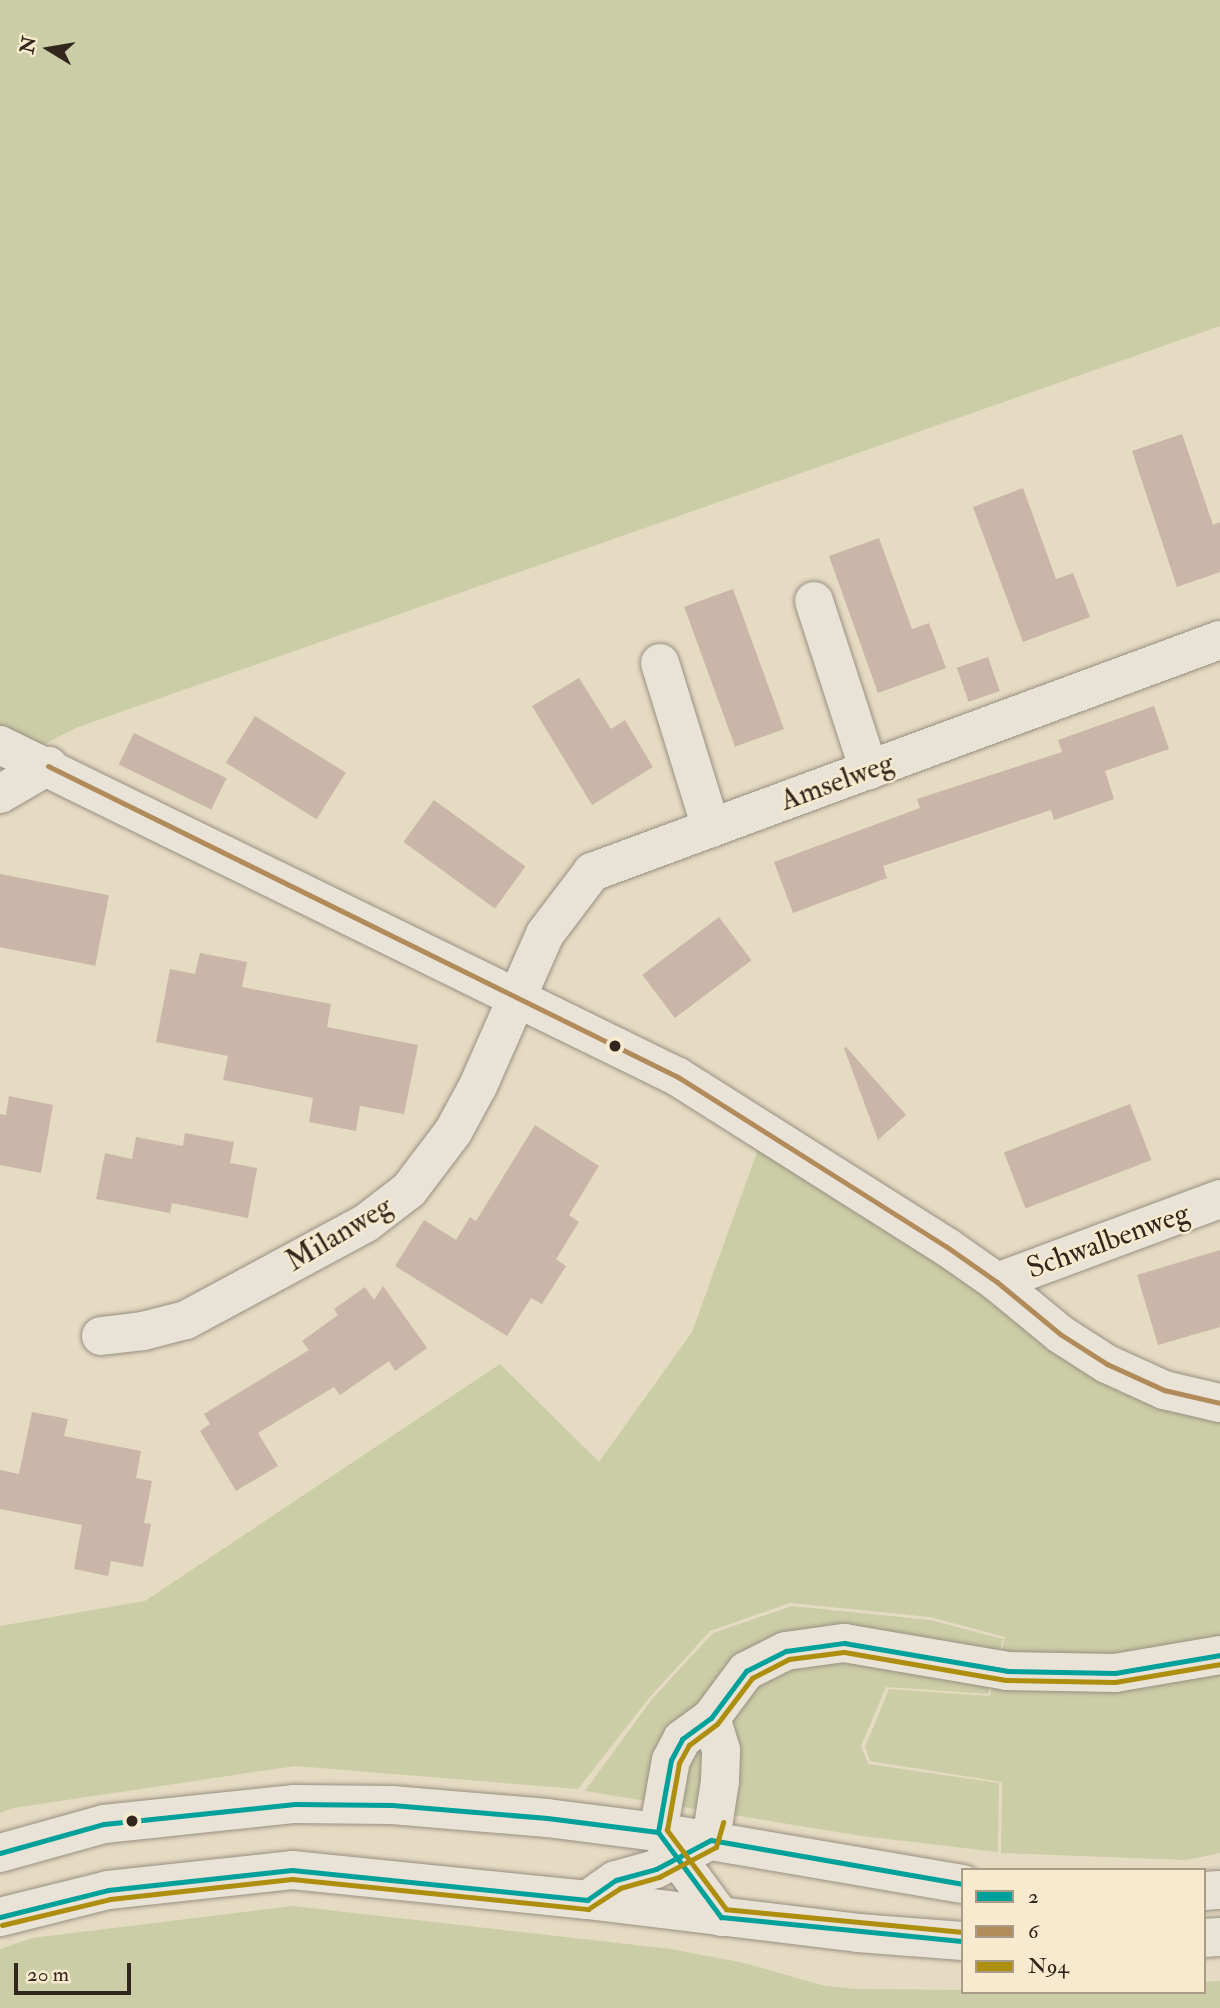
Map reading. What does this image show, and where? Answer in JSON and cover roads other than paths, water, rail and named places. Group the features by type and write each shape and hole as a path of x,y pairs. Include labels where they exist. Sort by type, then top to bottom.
{"street":[{"path":"814,601 869,770"},
{"name":"Amselweg","path":"517,999 545,934 592,872 1220,640"},
{"path":"660,663 711,828"},
{"path":"0,744 678,1077 997,1282 1060,1334 1107,1364 1164,1390 1220,1403"},
{"path":"0,794 48,766"},
{"name":"Milanweg","path":"101,1336 144,1331 187,1320 366,1223 409,1190 453,1132 478,1086 517,999"},
{"name":"Schwalbenweg","path":"997,1282 1220,1199"},
{"path":"721,1917 667,1846 671,1760 682,1739 711,1718 746,1671 786,1651 844,1643 1007,1671 1115,1673 1220,1656"},
{"path":"711,1718 721,1751 720,1781 711,1840"},
{"path":"0,1853 104,1824 295,1804 392,1805 547,1818 667,1846 711,1840 961,1884"},
{"path":"587,1900 667,1846"},
{"path":"0,1917 108,1890 292,1870 961,1941"}]}
